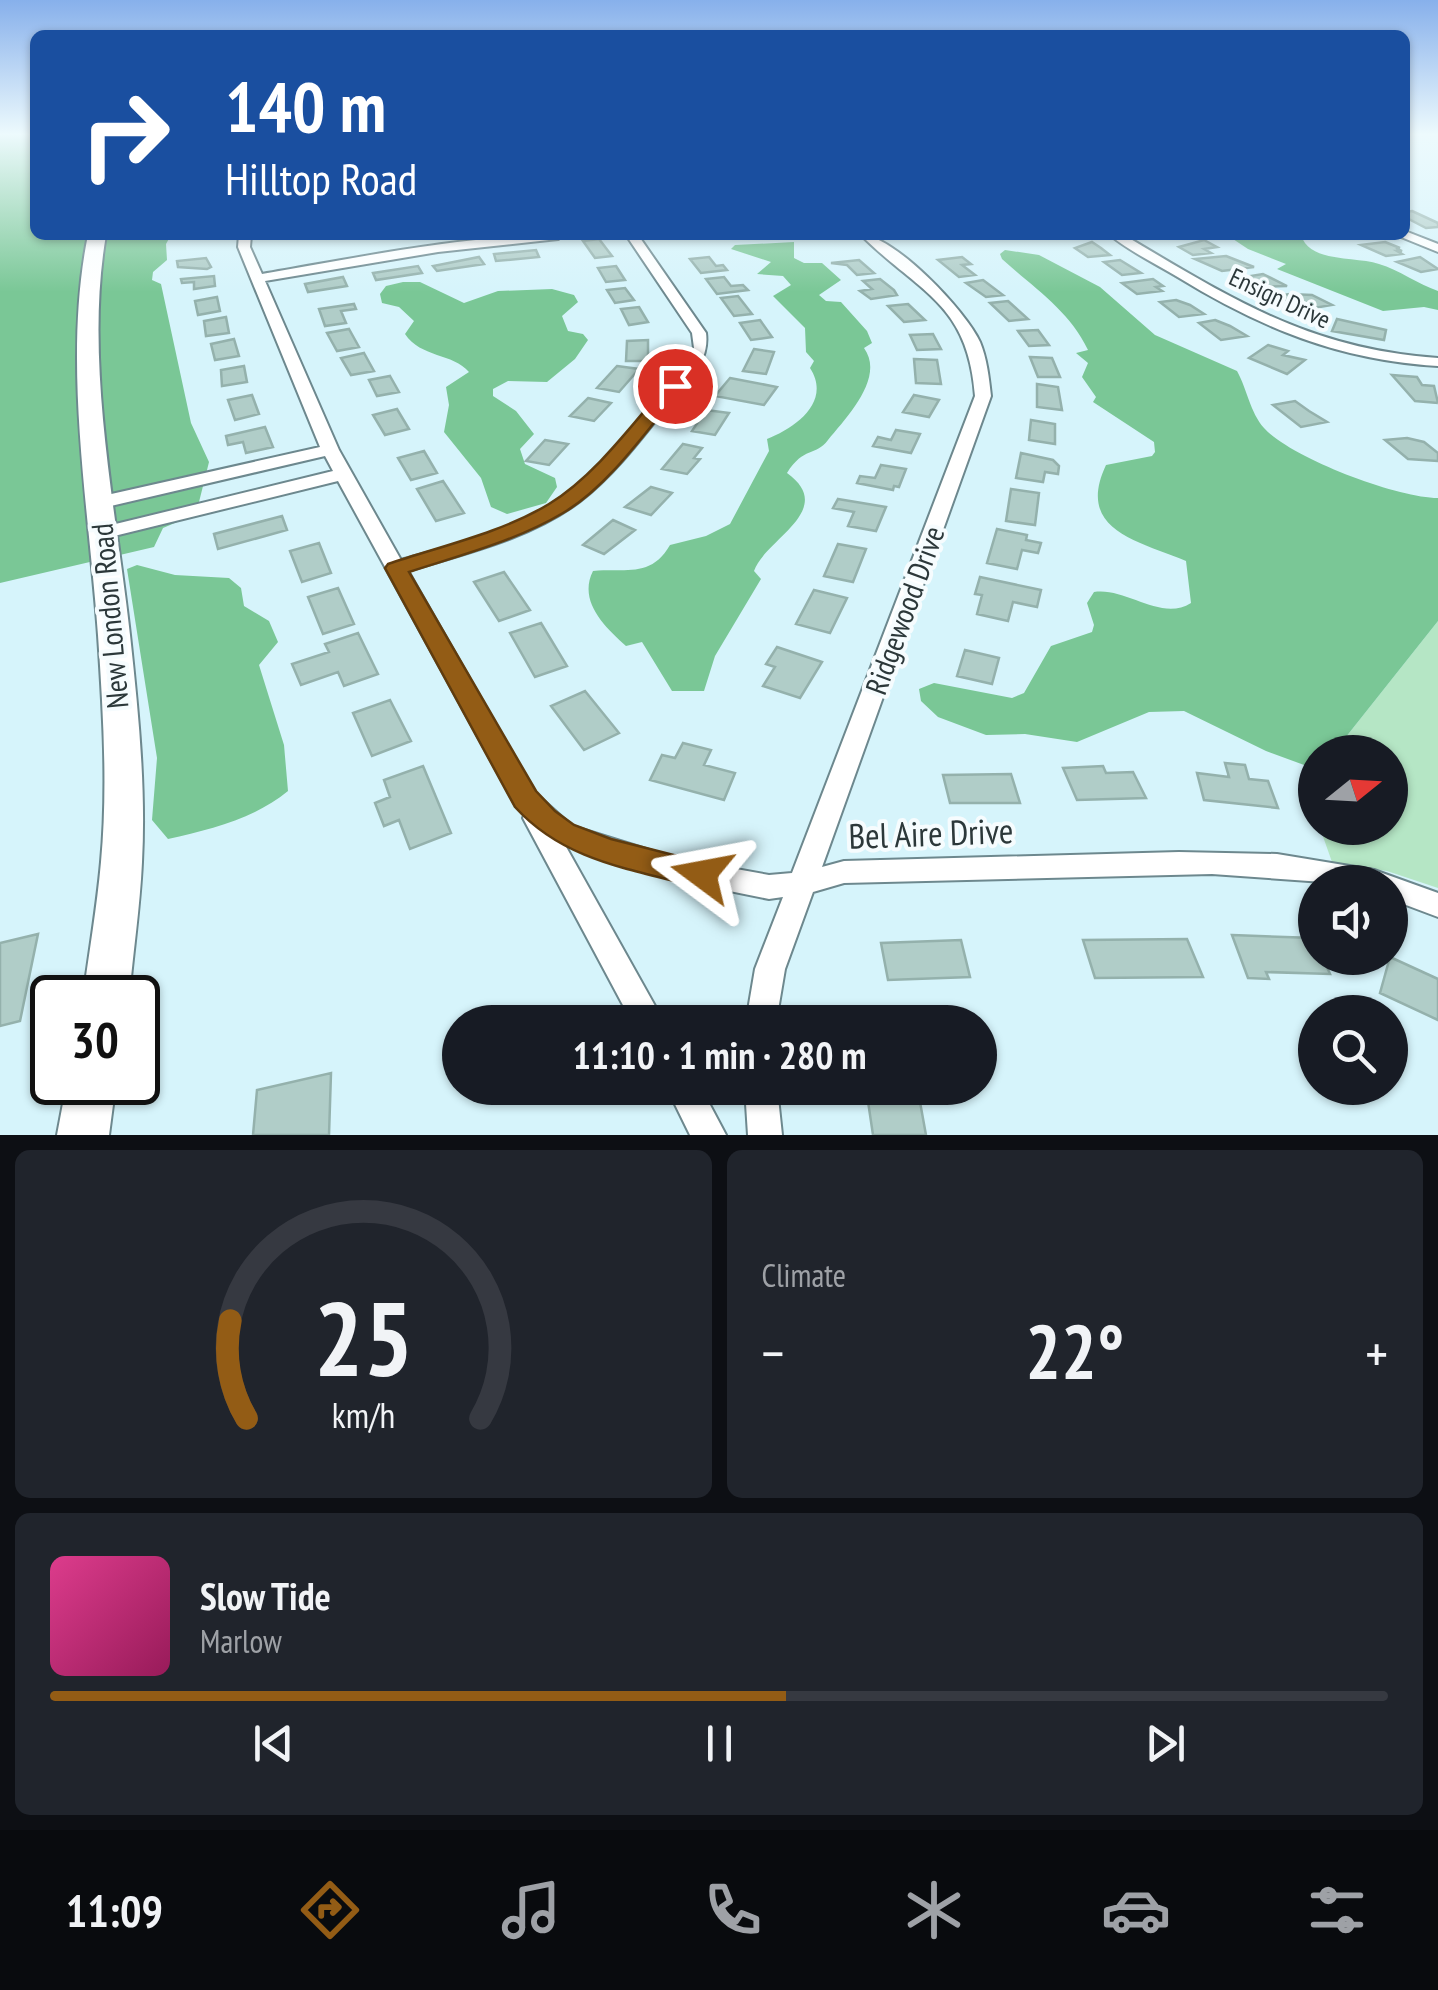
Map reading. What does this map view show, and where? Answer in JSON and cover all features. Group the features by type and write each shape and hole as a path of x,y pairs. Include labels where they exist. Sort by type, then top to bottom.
{"main road":[{"name":"New London Road","path":"97,240 90,288 92,440 114,636 122,778 122,860 109,975"},
{"path":"83,1135 88,1105"}],"street":[{"path":"1410,237 1438,248"},
{"path":"245,240 257,279 438,248 512,240"},
{"path":"396,568 510,531 558,508 612,460 693,366 700,348 698,333 635,240"},
{"name":"Ridgewood Drive","path":"764,1005 770,969 984,396 978,348 966,324 952,306 873,240"},
{"name":"Ensign Drive","path":"1124,240 1253,316 1305,339 1366,358 1438,362"},
{"name":"Bel Aire Drive","path":"257,279 330,450 525,799 553,828 609,851 756,886 801,884 844,872 1199,863 1298,869"},
{"path":"100,518 330,450"},
{"path":"100,518 343,474"},
{"path":"525,799 639,1005"},
{"path":"1408,893 1438,904"},
{"path":"693,1105 710,1135"},
{"path":"762,1105 765,1135"}],"green space":[{"path":"0,186 30,186 30,240 168,240 167,260 153,272 152,280 161,284 191,423 209,462 196,514 163,528 154,547 0,583"},
{"path":"1234,240 1304,240 1323,254 1379,264 1438,291 1438,310 1424,307 1383,311 1277,269 1286,264"},
{"path":"794,242 794,258 804,263 822,263 841,280 819,295 826,301 841,302 867,331 872,343 864,348 870,371 867,384 854,408 828,440 799,459 787,473 801,487 805,499 802,512 754,571 761,579 715,656 704,691 672,691 642,642 626,646 602,621 591,603 589,582 593,571 646,567 655,563 670,545 706,536 730,524 769,451 767,439 799,421 813,403 816,380 810,368 814,361 806,352 805,328 773,296 791,285 783,276 757,274 771,262 731,249 735,245"},
{"path":"1005,250 1039,255 1100,287 1155,335 1237,371 1259,422 1297,452 1372,484 1438,498 1438,621 1347,735 1298,735 1298,763 1184,711 1149,712 1077,742 1025,734 986,735 938,717 921,701 919,689 934,683 1012,698 1024,693 1051,646 1092,632 1094,625 1087,603 1094,592 1118,594 1168,609 1191,603 1186,561 1117,530 1105,519 1099,505 1099,487 1106,465 1152,456 1154,442 1093,402 1096,397 1082,377 1088,363 1076,353 1088,350 1080,336 1050,300 1000,254"},
{"path":"420,282 464,303 498,291 552,289 574,295 578,302 562,316 568,331 583,334 588,340 575,359 547,382 508,381 493,389 493,396 516,411 534,434 520,449 525,464 555,478 557,487 546,503 507,514 491,507 481,478 444,432 449,405 446,387 469,372 412,342 405,334 414,321 399,307 382,303 380,294 386,286"},
{"path":"137,565 175,575 229,578 241,588 244,606 269,621 278,642 259,665 284,745 288,791 246,816 168,839 152,820 157,758 127,569"},
{"path":"1438,621 1438,888 1408,878 1408,865 1332,862 1326,845 1408,845 1408,735 1347,735"}],"building":[{"path":"1410,211 1438,223 1438,227 1426,228 1410,220"},
{"path":"600,240 612,256 595,258 583,241"},
{"path":"1204,240 1217,247 1204,249 1211,253 1193,255 1179,247"},
{"path":"1092,242 1110,255 1088,257 1075,248"},
{"path":"1385,242 1400,248 1396,248 1402,254 1386,256 1361,245"},
{"path":"536,250 539,257 496,261 494,254"},
{"path":"1226,256 1254,267 1222,271 1195,259"},
{"path":"479,257 484,264 437,271 433,266"},
{"path":"709,257 716,266 723,265 727,270 701,273 690,259"},
{"path":"962,257 971,264 962,265 975,275 959,277 938,260"},
{"path":"1420,257 1438,269 1421,272 1397,262"},
{"path":"206,258 211,267 207,269 178,267 177,261"},
{"path":"859,260 874,273 857,275 847,265 831,263"},
{"path":"1120,260 1141,273 1122,275 1104,262"},
{"path":"418,266 422,273 376,280 373,273"},
{"path":"616,266 625,280 606,282 598,268"},
{"path":"1263,274 1287,286 1256,287 1238,278"},
{"path":"214,276 215,286 194,289 194,282 182,283 181,279"},
{"path":"343,277 347,286 308,292 305,284"},
{"path":"724,277 731,286 743,285 748,290 717,294 706,279"},
{"path":"880,279 897,295 871,299 860,291 872,289 863,281"},
{"path":"1153,279 1163,286 1156,287 1162,291 1137,294 1122,283"},
{"path":"983,280 1003,295 986,297 966,283"},
{"path":"625,288 634,300 615,303 607,290"},
{"path":"1312,295 1332,305 1308,309 1276,296"},
{"path":"738,296 752,314 734,316 721,298"},
{"path":"217,297 220,311 198,315 195,301"},
{"path":"1176,300 1204,314 1179,317 1160,302"},
{"path":"1008,301 1028,319 1009,321 990,303"},
{"path":"354,304 356,309 341,311 346,323 325,326 319,309"},
{"path":"908,304 925,320 904,322 888,306"},
{"path":"639,307 648,322 629,325 621,309"},
{"path":"226,317 229,333 206,336 204,321"},
{"path":"1337,319 1386,330 1384,340 1332,331"},
{"path":"760,320 772,337 751,340 740,323"},
{"path":"1215,320 1247,336 1221,340 1199,323"},
{"path":"349,329 359,347 337,351 327,333"},
{"path":"1038,330 1049,345 1029,346 1018,331"},
{"path":"933,334 941,349 917,350 910,335"},
{"path":"234,339 239,356 215,360 211,344"},
{"path":"648,340 648,361 626,361 627,341"},
{"path":"1268,345 1288,351 1283,355 1305,360 1287,374 1249,358"},
{"path":"754,349 774,352 766,374 743,371"},
{"path":"364,353 374,371 351,375 341,358"},
{"path":"1030,357 1052,358 1060,377 1038,377"},
{"path":"914,359 937,360 941,384 916,383"},
{"path":"244,366 247,382 222,386 221,370"},
{"path":"617,366 639,369 619,392 597,388"},
{"path":"1392,375 1417,377 1422,385 1434,386 1438,403 1415,401"},
{"path":"390,376 399,392 377,396 369,380"},
{"path":"730,378 777,387 764,405 715,396"},
{"path":"1037,384 1058,387 1062,410 1037,407"},
{"path":"252,395 259,414 235,420 228,400"},
{"path":"914,395 939,400 929,417 903,412"},
{"path":"588,398 611,403 594,421 570,416"},
{"path":"1295,401 1327,422 1301,427 1273,405"},
{"path":"397,409 409,429 385,435 373,415"},
{"path":"706,410 729,413 715,435 692,431"},
{"path":"1031,420 1055,424 1055,444 1029,440"},
{"path":"265,427 273,447 246,453 243,442 228,445 226,436"},
{"path":"896,430 920,434 911,453 873,446 878,437 891,440"},
{"path":"1407,438 1424,442 1438,453 1438,461 1408,459 1385,440"},
{"path":"545,440 568,444 549,465 526,461"},
{"path":"683,444 702,448 694,458 700,459 687,474 662,469"},
{"path":"424,451 437,473 411,480 398,458"},
{"path":"1021,453 1053,460 1059,466 1058,474 1045,472 1043,482 1016,478"},
{"path":"881,465 906,469 899,487 894,486 893,490 857,483 860,476 875,478"},
{"path":"443,481 464,513 436,521 417,489"},
{"path":"651,487 672,493 651,515 625,507"},
{"path":"1011,489 1039,493 1035,525 1006,521"},
{"path":"838,499 886,507 876,531 848,526 854,512 833,508"},
{"path":"282,516 287,530 218,549 214,534"},
{"path":"613,520 635,530 604,554 583,545"},
{"path":"997,529 1027,535 1026,540 1041,543 1038,553 1022,550 1017,569 987,563"},
{"path":"319,543 331,573 302,582 290,551"},
{"path":"838,544 866,549 853,582 824,576"},
{"path":"504,572 530,610 499,621 474,582"},
{"path":"980,577 1041,590 1037,607 1013,602 1008,621 977,614 982,595 975,594"},
{"path":"338,588 354,624 323,634 308,597"},
{"path":"814,590 847,598 830,633 796,624"},
{"path":"541,623 567,666 535,677 510,633"},
{"path":"358,633 378,674 344,686 338,672 301,685 292,664 329,652 325,644"},
{"path":"777,647 822,662 800,698 763,686 775,667 766,664"},
{"path":"965,650 999,658 992,684 957,676"},
{"path":"585,691 619,733 584,750 551,706"},
{"path":"390,700 411,741 372,756 353,713"},
{"path":"683,743 711,750 704,765 735,773 724,800 650,780 662,755 675,758"},
{"path":"1225,763 1245,765 1249,779 1268,781 1278,808 1204,800 1197,773 1229,777"},
{"path":"423,766 451,833 410,849 399,820 384,826 375,803 390,797 384,780"},
{"path":"1103,766 1106,773 1133,772 1146,798 1077,800 1063,768"},
{"path":"1011,774 1020,803 950,803 943,775"},
{"path":"38,934 20,1021 0,1026 0,943"},
{"path":"1232,935 1298,937 1298,973 1266,972 1269,979 1248,978"},
{"path":"1187,939 1203,977 1095,978 1083,940"},
{"path":"961,940 970,977 888,980 881,943"},
{"path":"1408,965 1438,979 1438,1020 1408,1006 1408,995 1380,993 1385,975 1408,975"},
{"path":"331,1073 329,1135 253,1135 257,1090"},
{"path":"869,1105 921,1105 926,1135 873,1135"}],"route":[{"path":"675,386 612,460 558,508 510,531 396,568 525,799 544,820 563,834 609,851 702,874"}]}
